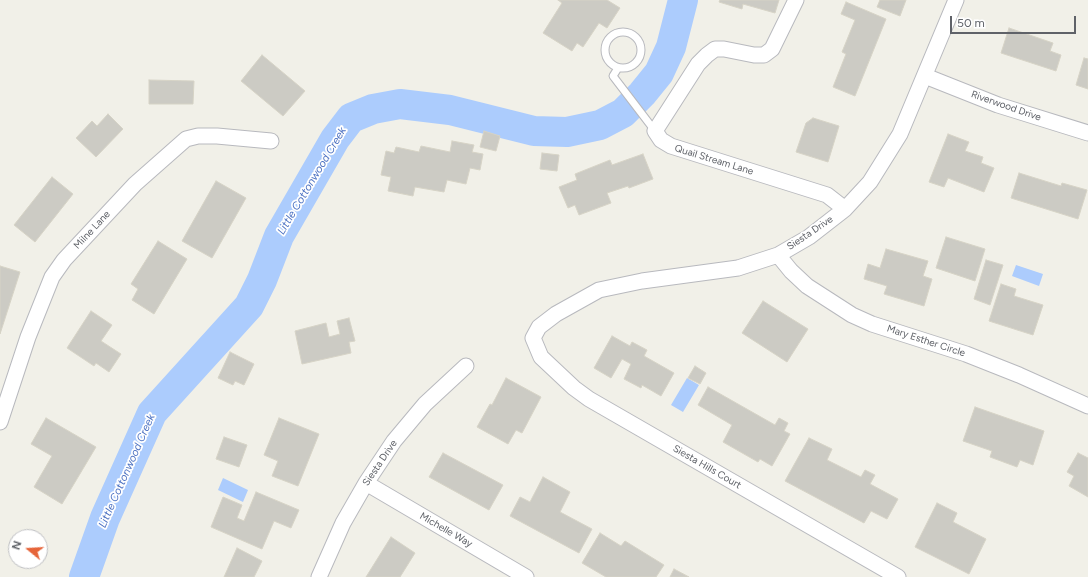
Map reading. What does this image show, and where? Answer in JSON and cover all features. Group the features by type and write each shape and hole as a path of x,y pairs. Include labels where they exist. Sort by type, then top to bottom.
{"street":[{"path":"655,131 698,64 707,54 715,49 724,49 754,55 764,55 772,49 796,0"},
{"name":"Siesta Drive","path":"533,338 539,327 556,314 599,290 642,281 738,268 778,255 809,237 845,209 870,182 900,134 956,0"},
{"name":"Riverwood Drive","path":"925,76 998,105 1088,133"},
{"name":"Quail Stream Lane","path":"655,131 661,140 671,146 827,196 845,209"},
{"name":"Milne Lane","path":"0,422 28,337 52,277 64,260 135,184 186,139 198,136 217,136 270,141"},
{"name":"Mary Esther Circle","path":"778,255 791,271 807,286 852,314 872,324 966,354 1019,375 1088,406"},
{"name":"Siesta Hills Court","path":"533,338 542,357 574,388 589,399 898,577"},
{"name":"Siesta Drive","path":"319,577 344,523 366,483 394,441 425,404 466,366"},
{"name":"Michelle Way","path":"366,483 526,577"}],"lane":[{"path":"629,33 640,42 641,56 632,66 625,69 618,68 607,59 606,45 609,38 615,34 629,33"},
{"path":"618,68 613,76 655,131"}],"water":[{"path":"1016,265 1043,274 1039,286 1012,276"},
{"path":"687,378 699,385 683,412 671,405"},
{"path":"223,478 248,490 243,502 218,490"}],"building":[{"path":"558,0 607,0 620,8 607,28 599,23 583,47 577,43 572,51 543,33 562,3"},
{"path":"720,0 779,0 775,13 743,4 742,9 719,2"},
{"path":"880,0 906,0 900,16 877,7"},
{"path":"846,2 886,19 855,96 833,87 846,54 842,52 855,20 841,14"},
{"path":"1009,28 1053,43 1050,51 1061,55 1056,71 1001,53"},
{"path":"262,55 305,91 283,116 241,81"},
{"path":"1084,58 1088,59 1088,89 1076,85"},
{"path":"149,80 194,81 193,104 149,104"},
{"path":"108,114 123,129 96,157 76,138 92,121 97,126"},
{"path":"813,118 839,126 828,162 796,152 806,123"},
{"path":"484,131 500,136 496,151 480,147"},
{"path":"948,134 969,142 965,151 983,157 981,163 994,168 984,192 948,178 944,187 929,182"},
{"path":"452,141 474,145 472,152 483,154 480,170 470,168 466,184 447,180 444,192 415,187 413,196 388,191 391,177 381,175 386,151 394,153 396,147 419,152 421,146 450,152"},
{"path":"542,153 559,155 557,171 540,169"},
{"path":"643,154 653,179 629,188 628,186 607,193 611,203 579,215 575,205 568,208 559,187 577,180 575,174 610,160 612,165"},
{"path":"1019,173 1061,186 1062,183 1087,190 1078,219 1011,198"},
{"path":"52,177 73,194 35,242 14,225"},
{"path":"216,181 246,198 212,258 182,241"},
{"path":"946,237 985,249 975,281 936,268"},
{"path":"158,241 187,259 154,314 132,300 138,289 131,284"},
{"path":"886,249 928,261 923,276 932,279 924,306 884,294 887,286 864,279 868,264 880,268"},
{"path":"986,260 1003,265 990,305 974,299"},
{"path":"0,266 20,272 0,334"},
{"path":"1001,284 1016,289 1014,296 1043,305 1033,335 989,321"},
{"path":"763,301 808,329 787,362 742,333"},
{"path":"91,311 112,325 101,341 121,354 109,372 96,363 94,366 67,348"},
{"path":"349,318 355,341 349,342 351,353 302,364 295,331 326,323 329,337 340,334 337,321"},
{"path":"612,336 630,346 632,342 647,350 644,356 674,373 661,396 642,385 641,388 624,379 631,364 622,359 611,378 594,368"},
{"path":"230,352 254,364 244,385 235,381 233,385 218,378"},
{"path":"695,366 706,373 700,384 688,378"},
{"path":"506,378 541,397 522,433 516,430 508,444 477,427 490,404 492,405"},
{"path":"708,387 775,425 779,418 788,423 784,431 790,434 772,466 760,459 758,462 723,442 732,425 698,405"},
{"path":"975,407 1044,431 1033,465 1020,460 1017,467 990,457 992,451 963,441"},
{"path":"46,418 96,447 62,504 34,487 52,456 31,444"},
{"path":"279,418 319,434 298,486 272,476 278,461 264,455"},
{"path":"224,437 247,445 239,467 216,459"},
{"path":"809,438 832,449 827,460 861,477 865,470 875,475 870,484 898,499 887,519 871,511 864,523 785,481"},
{"path":"443,453 503,485 489,510 429,477"},
{"path":"1078,453 1088,458 1088,497 1069,486 1074,476 1067,472"},
{"path":"543,477 570,492 560,512 592,529 579,553 510,516 520,497 530,502"},
{"path":"256,492 299,510 291,528 274,521 262,549 211,527 223,497 242,505 237,518 244,521"},
{"path":"937,503 957,513 953,522 986,539 969,574 915,547"},
{"path":"600,533 621,546 625,541 664,565 656,577 606,577 582,563"},
{"path":"391,537 415,553 400,577 366,577"},
{"path":"237,548 262,561 254,577 224,577"},
{"path":"674,569 689,577 670,577"}],"waterway":[{"name":"Little Cottonwood Creek","path":"84,577 105,518 152,413 249,306 262,280 279,236 335,139 351,118 373,109 400,104 450,110 534,131 567,132 600,125 623,113 642,94 659,73 671,47 683,0"}]}
